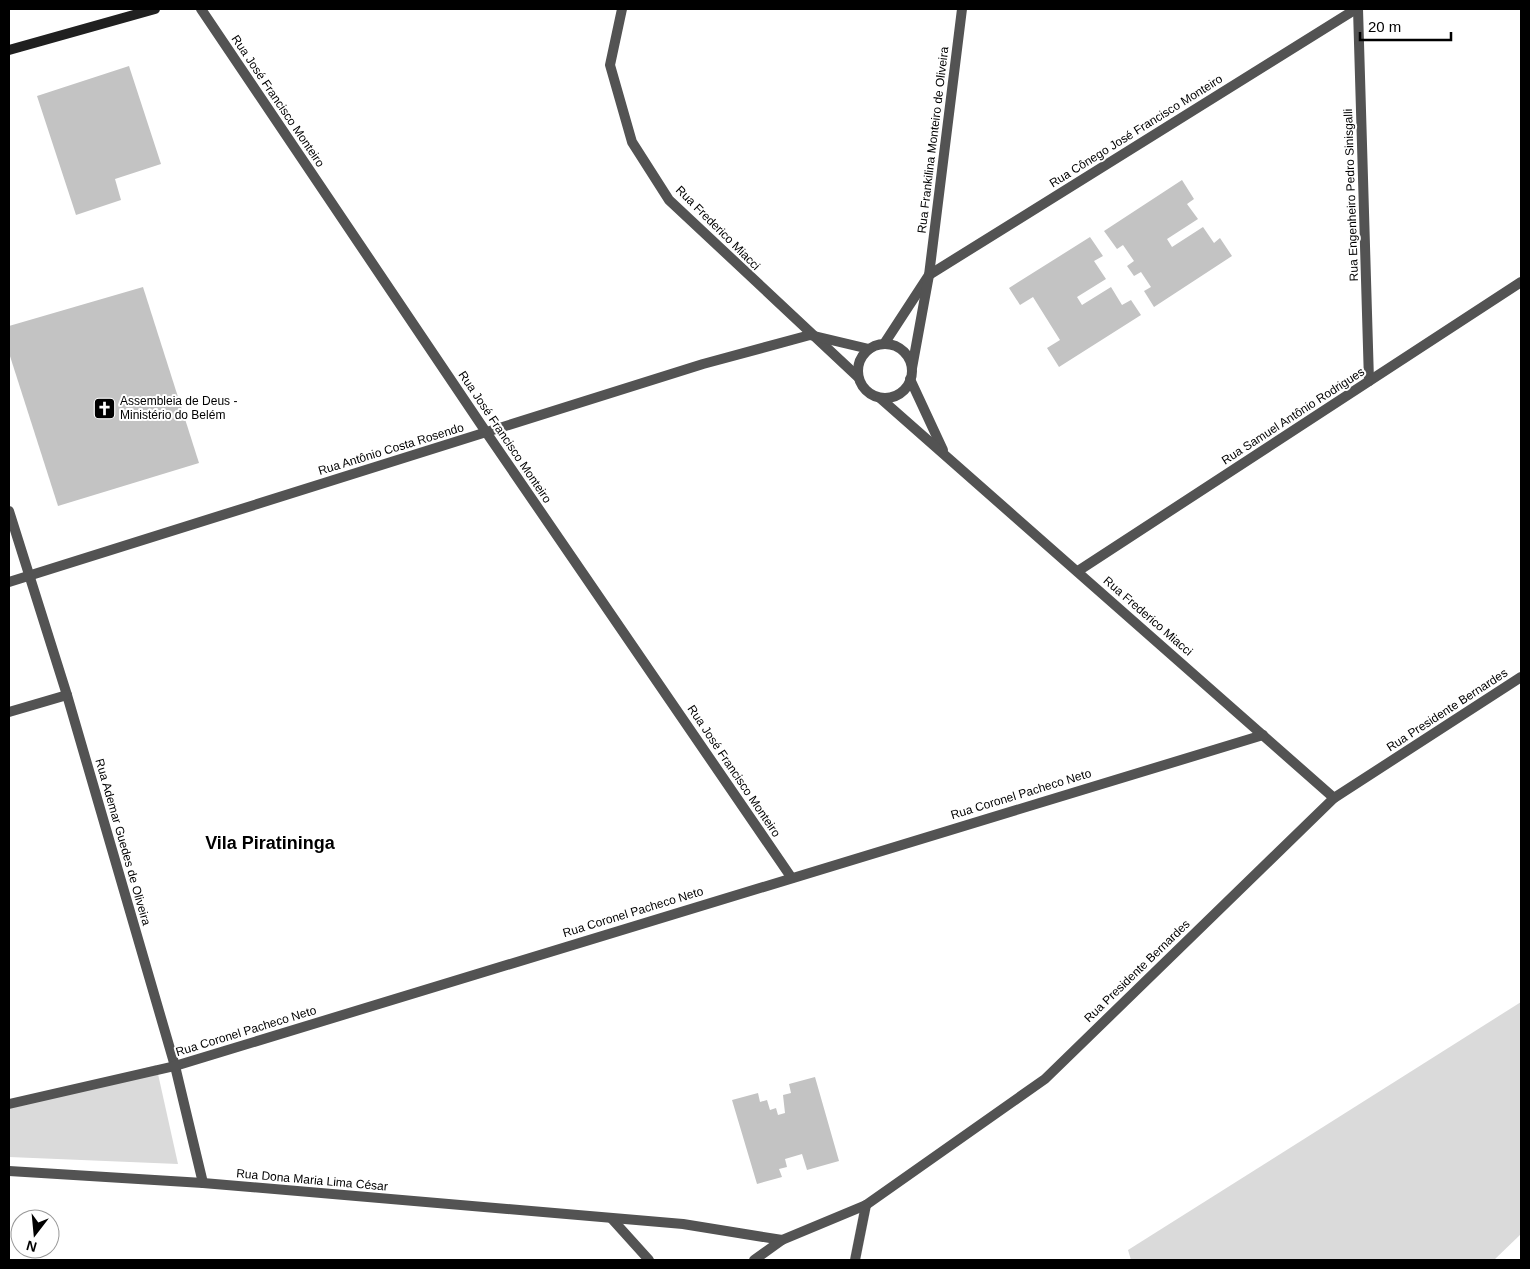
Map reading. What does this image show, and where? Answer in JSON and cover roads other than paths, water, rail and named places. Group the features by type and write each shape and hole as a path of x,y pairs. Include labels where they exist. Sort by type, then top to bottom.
{"street":[{"path":"9,50 155,9"},
{"name":"Rua José Francisco Monteiro","path":"201,9 486,432 791,877"},
{"name":"Rua Frederico Miacci","path":"622,9 610,65 632,142 669,200 858,377"},
{"name":"Rua Frankilina Monteiro de Oliveira","path":"911,374 929,275 962,9"},
{"name":"Rua Cônego José Francisco Monteiro","path":"929,275 1357,9"},
{"name":"Rua Engenheiro Pedro Sinisgalli","path":"1357,9 1369,381"},
{"name":"Rua Frankilina Monteiro de Oliveira","path":"884,344 929,275"},
{"name":"Rua Samuel Antônio Rodrigues","path":"1078,571 1521,282"},
{"name":"Rua Antônio Costa Rosendo","path":"9,582 704,364 810,334"},
{"name":"Rua Frederico Miacci","path":"810,334 869,349"},
{"path":"884,344 900,349 906,354 911,374 908,386 895,396 880,398 866,391 858,377 859,362 869,349 884,344"},
{"name":"Rua Frederico Miacci","path":"911,374 945,453"},
{"name":"Rua Frederico Miacci","path":"880,398 945,453 1334,798"},
{"name":"Rua Ademar Guedes de Oliveira","path":"9,511 67,695 175,1066 203,1182"},
{"name":"Rua Presidente Bernardes","path":"754,1260 782,1240 866,1205 1045,1079 1334,798 1521,677"},
{"path":"9,712 67,695"},
{"name":"Rua Coronel Pacheco Neto","path":"9,1104 175,1066 791,877 1263,735"},
{"name":"Rua Dona Maria Lima César","path":"9,1171 203,1182 683,1224 782,1240"},
{"path":"855,1260 866,1205"},
{"path":"612,1218 649,1260"}],"place":[{"name":"Assembleia de Deus - Ministério do Belém","path":"104,408"}],"district":[{"name":"Vila Piratininga","path":"270,843"}]}
